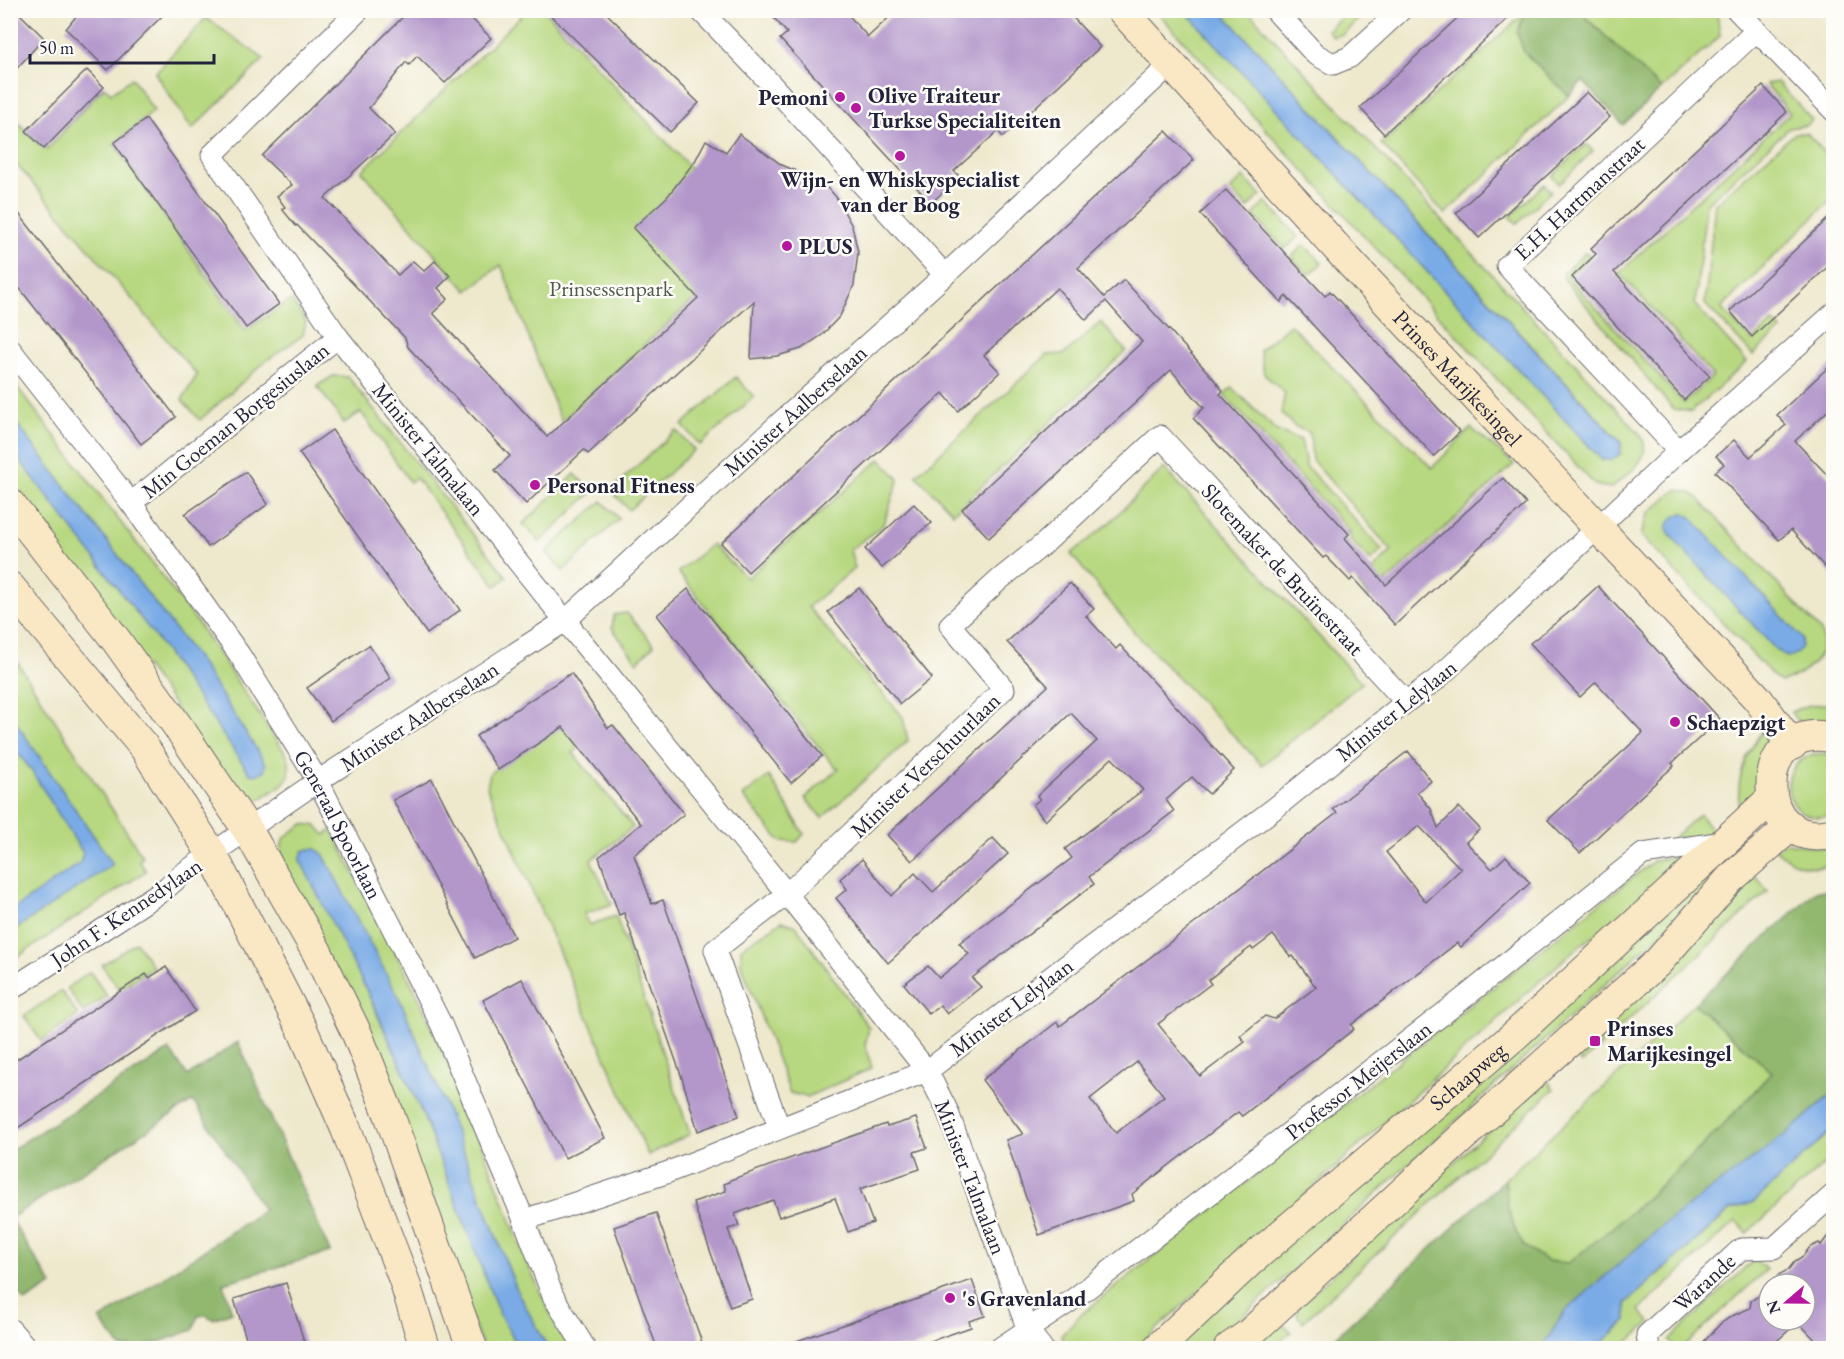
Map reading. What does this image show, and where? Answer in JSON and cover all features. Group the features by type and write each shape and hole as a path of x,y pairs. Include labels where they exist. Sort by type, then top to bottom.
{"street":[{"name":"Minister Talmalaan","path":"359,10 212,155 338,337 565,621 788,894 927,1071 947,1110 1028,1330 1042,1348"},
{"path":"700,10 759,71 945,275"},
{"name":"Prinses Marijkesingel","path":"1122,10 1346,258 1757,698 1792,745"},
{"path":"1275,10 1315,54 1333,64 1350,57 1401,10"},
{"path":"1737,10 1833,111"},
{"name":"E.H. Hartmanstraat","path":"1679,451 1507,266 1756,31"},
{"name":"Minister Aalberselaan","path":"212,854 318,781 565,621 945,275 1172,63"},
{"name":"Minister Lelylaan","path":"927,1071 1275,808 1406,702 1437,680 1679,451 1833,313"},
{"name":"Min Goeman Borgesiuslaan","path":"131,503 338,337"},
{"name":"Generaal Spoorlaan","path":"10,349 131,503 239,654 318,781 441,1024 524,1220 553,1296 585,1348"},
{"name":"Slotemaker de Bruïnestraat","path":"1160,436 1406,702"},
{"name":"Minister Verschuurlaan","path":"788,894 1004,689 950,625 999,580 1046,542 1160,436"},
{"path":"10,504 116,640 247,829 317,952 357,1034 393,1125 472,1348"},
{"path":"10,587 144,747 212,854 303,1031 346,1129 404,1280 425,1348"},
{"path":"1833,738 1809,737 1792,745 1779,756 1770,780 1772,798 1782,818 1791,826 1799,831 1818,835 1833,833"},
{"name":"Schaapweg","path":"1158,1348 1249,1262 1514,1036 1772,798"},
{"name":"Schaapweg","path":"1229,1348 1249,1334 1459,1140 1658,962 1729,880 1791,826"},
{"name":"Professor Meijerslaan","path":"1000,1348 1075,1298 1446,1012 1643,854 1725,842"},
{"name":"John F. Kennedylaan","path":"10,990 165,889 212,854"},
{"path":"779,1127 715,950 788,894"},
{"name":"Minister Talmalaan","path":"524,1220 666,1173 927,1071"},
{"name":"Warande","path":"1649,1348 1647,1335 1741,1249 1774,1248 1833,1194"},
{"path":"10,1329 27,1348"}],"green space":[{"name":"Prinsessenpark","path":"526,11 545,11 696,174 702,292 561,421 501,265 467,291 362,171"},
{"path":"1156,11 1185,11 1602,460 1612,460 1620,454 1621,442 1221,11 1248,11 1639,433 1644,442 1644,450 1632,471 1611,488 1595,485"},
{"path":"1349,11 1367,11 1343,34 1333,37 1327,30"},
{"path":"1527,11 1517,32 1524,52 1569,96 1445,214 1381,144"},
{"path":"1527,11 1579,11 1661,89 1623,125 1583,81 1569,96 1524,52 1517,32"},
{"path":"1579,11 1714,11 1717,13 1720,36 1661,89"},
{"path":"206,18 264,59 192,129 155,73"},
{"path":"132,78 154,111 114,144 245,331 291,300 306,321 303,335 266,361 200,420 182,400 197,375 11,158 10,115 47,150 104,87 111,93"},
{"path":"1777,82 1812,120 1808,125 1789,128 1706,204 1695,305 1747,362 1691,412 1673,409 1564,279 1564,272 1586,252 1590,256 1568,277 1684,403 1713,376 1619,273 1790,113 1766,84"},
{"path":"1795,133 1807,133 1833,162 1833,198 1721,308 1752,341 1774,322 1781,330 1753,355 1705,304 1715,204"},
{"path":"1586,144 1593,151 1559,184 1552,176"},
{"path":"1243,177 1261,195 1248,208 1230,190"},
{"path":"1544,184 1551,191 1517,224 1510,217"},
{"path":"1266,202 1298,237 1285,249 1253,215"},
{"path":"1304,245 1322,263 1309,275 1291,257"},
{"path":"1101,322 1126,351 953,513 916,475 1047,355 1064,354"},
{"path":"1290,324 1432,468 1471,428 1514,464 1369,598 1358,584 1392,551 1312,460 1310,433 1294,426 1281,413 1285,393 1264,374 1260,350"},
{"path":"333,376 348,377 507,577 496,586 416,478 410,482 361,412 344,423 317,386"},
{"path":"736,377 754,397 700,445 682,425"},
{"path":"11,379 197,622 286,754 289,762 289,776 282,785 259,800 246,799 227,786 166,693 11,489"},
{"path":"1232,388 1277,431 1301,440 1306,466 1382,550 1371,561 1351,541 1349,530 1224,395"},
{"path":"676,430 694,450 629,510 611,490"},
{"path":"880,459 899,479 883,525 850,550 855,568 808,607 903,717 908,741 822,818 805,798 839,768 835,767 678,572 712,544 747,578"},
{"path":"1164,468 1362,683 1262,765 1136,634 1071,554 1108,524"},
{"path":"575,474 592,492 540,542 523,524"},
{"path":"1678,490 1697,497 1821,631 1822,649 1813,664 1806,670 1781,682 1773,676 1641,535 1648,514"},
{"path":"602,501 619,519 563,571 546,552"},
{"path":"627,613 654,645 637,662 612,628 614,615"},
{"path":"10,651 143,857 139,860 146,871 11,961"},
{"path":"1833,704 1833,727 1804,724 1791,712 1809,705"},
{"path":"573,717 590,739 573,753 633,827 591,860 612,904 584,914 589,925 616,916 690,1134 648,1155 487,788 490,773"},
{"path":"1764,732 1766,758 1761,778 1750,803 1740,813 1739,791 1742,771 1749,751"},
{"path":"1813,754 1833,757 1833,814 1818,817 1806,814 1796,807 1790,797 1788,785 1791,773 1799,762"},
{"path":"769,776 804,834 797,842 780,841 743,796"},
{"path":"1699,814 1715,833 1673,838"},
{"path":"304,824 317,826 325,835 332,830 418,996 462,1095 528,1265 553,1319 571,1348 548,1348 518,1293 445,1104 400,1000 316,849 303,851 422,1113 499,1313 519,1348 484,1348 274,865 283,860 281,847 285,838"},
{"path":"1786,843 1830,849 1833,851 1833,864 1817,867 1802,865 1788,859 1775,849"},
{"path":"1729,848 1741,860 1233,1325 1207,1348 1167,1348"},
{"path":"1701,852 1572,952 1136,1348 1065,1348 1061,1336 1078,1317 1655,860"},
{"path":"1751,871 1768,891 1582,1063 1572,1053"},
{"path":"1833,890 1833,1093 1786,1134 1564,1312 1542,1348 1328,1348 1326,1346 1505,1179 1508,1208 1516,1232 1524,1246 1547,1261 1568,1263 1649,1196 1725,1123 1772,1072 1694,1004 1816,891"},
{"path":"782,921 796,926 869,1028 865,1045 872,1068 807,1097 790,1093 741,964 741,948"},
{"path":"136,942 153,967 119,989 102,965"},
{"path":"90,972 107,996 83,1012 67,988"},
{"path":"61,991 78,1015 41,1041 24,1016"},
{"path":"1694,1004 1772,1072 1675,1172 1569,1263 1547,1261 1524,1247 1508,1208 1505,1179"},
{"path":"238,1042 330,1252 223,1283 232,1312 213,1319 206,1315 198,1316 193,1330 142,1348 121,1348 100,1320 264,1210 193,1101 11,1218 11,1150 169,1050 188,1076"},
{"path":"1545,1078 1554,1089 1303,1322 1297,1315 1297,1308"},
{"path":"1833,1129 1833,1156 1747,1233 1736,1221 1639,1310 1650,1322 1622,1348 1596,1348 1627,1320 1626,1303 1731,1210 1754,1201"},
{"path":"11,1219 52,1285 25,1302 11,1284"},
{"path":"1755,1259 1766,1270 1757,1272 1757,1278 1682,1348 1676,1348 1669,1340"},
{"path":"1278,1325 1286,1326 1291,1332 1273,1348 1252,1348"}],"water":[{"path":"1185,11 1221,11 1621,443 1621,453 1612,460 1602,460"},
{"path":"10,415 201,663 266,764 264,771 256,775 250,774 159,642 11,449"},
{"path":"1684,513 1690,516 1802,638 1801,649 1797,653 1787,657 1777,651 1669,534 1667,527 1670,521 1675,516"},
{"path":"10,714 113,864 11,932 11,911 80,863 83,853 31,770 11,744"},
{"path":"316,849 323,854 400,1000 445,1104 518,1293 548,1348 519,1348 499,1313 422,1113 372,1001 300,860 303,851"},
{"path":"1833,1093 1833,1129 1754,1202 1730,1210 1626,1303 1627,1320 1596,1348 1542,1348 1564,1312 1667,1222 1786,1134"}],"building":[{"path":"10,10 16,10 44,38 10,76"},
{"path":"81,10 168,10 108,70 66,29"},
{"path":"410,10 463,10 491,38 445,83 417,56 409,65 406,62 369,108 395,134 325,198 398,275 413,261 424,271 435,261 450,276 438,288 448,299 433,313 547,437 698,298 633,228 667,197 695,161 706,140 726,152 739,134 782,165 830,190 836,197 852,226 858,252 854,285 840,316 822,335 801,349 777,356 751,359 754,301 588,454 584,450 526,504 495,470 510,456 408,347 405,338 296,226 282,209 285,207 277,196 292,185 262,156"},
{"path":"545,10 603,10 699,103 670,132"},
{"path":"767,10 844,10 868,37 897,10 1066,10 1100,47 1003,137 998,131 954,171 960,177 931,203 780,39 787,33"},
{"path":"1466,10 1517,10 1384,134 1360,108"},
{"path":"87,70 104,87 44,149 26,131"},
{"path":"1763,86 1787,112 1614,272 1710,376 1684,400 1572,277 1596,254 1591,248"},
{"path":"1587,92 1610,117 1479,238 1456,213"},
{"path":"146,119 279,304 246,328 114,143"},
{"path":"1166,131 1194,160 1078,268 1104,297 1124,280 1213,378 1223,391 1220,394 1349,534 1345,538 1386,585 1503,478 1526,504 1395,625 1353,578 1350,581 1326,556 1323,558 1193,418 1204,408 1171,370 989,538 962,509 1142,342 1106,301 1086,320 1057,288 984,355 1000,372 958,411 943,393 748,572 721,543"},
{"path":"1226,190 1325,296 1330,291 1460,432 1434,456 1286,296 1281,302 1200,214"},
{"path":"10,202 176,417 141,444 10,276"},
{"path":"1833,214 1833,262 1752,337 1730,311"},
{"path":"1833,363 1833,406 1795,441 1833,481 1833,576 1791,530 1779,540 1715,472 1724,464 1716,456 1734,440 1750,457 1786,425 1777,415"},
{"path":"332,430 460,610 427,634 299,453"},
{"path":"246,472 268,504 208,547 185,514"},
{"path":"914,504 932,523 913,537 882,568 865,549"},
{"path":"1070,583 1094,609 1086,616 1116,649 1120,645 1234,770 1209,794 1192,777 1166,800 1174,811 1089,877 1094,884 972,978 981,987 947,1014 940,1005 929,1014 904,984 928,966 939,978 969,954 959,943 1072,858 1065,849 1143,790 1112,758 1045,821 1033,805 1040,799 1037,796 1097,741 1071,713 912,861 887,835 1048,686 1007,642"},
{"name":"Schaepzigt","path":"1598,586 1720,719 1672,763 1674,766 1580,853 1548,820 1643,733 1596,682 1580,697 1530,643"},
{"path":"859,588 932,678 900,704 828,612"},
{"path":"688,589 822,756 791,783 657,615"},
{"path":"369,645 391,678 331,721 307,688"},
{"path":"571,673 608,728 613,725 684,814 634,855 652,904 663,900 739,1116 698,1131 681,1075 624,913 619,915 599,857 641,824 563,727 498,770 476,736"},
{"path":"1408,751 1431,781 1417,792 1431,809 1438,828 1459,807 1480,829 1466,842 1492,869 1506,856 1530,883 1461,947 1457,943 1351,1025 1354,1029 1242,1116 1238,1112 1132,1194 1134,1201 1039,1235 1006,1140 1023,1134 982,1080 1057,1022 1060,1026 1207,914 1337,813 1333,809","holes":["1419,826 1461,869 1426,902 1386,852","1273,935 1291,957 1293,956 1316,987 1274,1019 1265,1016 1240,1036 1245,1042 1200,1076 1158,1024 1211,984 1208,980 1251,947 1253,950","1137,1062 1164,1096 1116,1133 1090,1099"]},
{"path":"432,779 514,937 475,958 393,800"},
{"path":"993,838 1008,854 888,963 836,898 847,889 840,879 862,859 892,896 915,873 933,892"},
{"path":"166,967 195,1011 10,1133 10,1064 146,974 149,978"},
{"path":"522,979 605,1138 565,1158 483,1000"},
{"path":"916,1118 927,1148 914,1152 920,1169 860,1189 873,1223 848,1232 835,1198 779,1217 773,1200 735,1214 739,1226 728,1229 752,1299 730,1307 693,1202 726,1191 724,1184 730,1180 886,1124 887,1127"},
{"path":"656,1213 704,1348 657,1348 614,1227"},
{"path":"1833,1229 1833,1348 1823,1348 1808,1332 1817,1332 1817,1272 1784,1272 1810,1247 1819,1243 1821,1245"},
{"name":"'s Gravenland","path":"972,1280 985,1316 969,1321 971,1327 911,1348 785,1348 785,1345"},
{"path":"286,1283 306,1348 249,1348 234,1299"},
{"path":"1757,1297 1757,1332 1787,1332 1769,1348 1698,1348 1720,1324 1750,1308 1751,1301"}],"place":[{"name":"Pemoni","path":"840,97"},
{"name":"Olive Traiteur Turkse Specialiteiten","path":"856,108"},
{"name":"Wijn- en Whiskyspecialist van der Boog","path":"900,156"},
{"name":"PLUS","path":"787,246"},
{"name":"Personal Fitness","path":"535,485"},
{"name":"Schaepzigt","path":"1675,722"},
{"name":"Prinses Marijkesingel","path":"1595,1041"},
{"name":"'s Gravenland","path":"950,1298"}]}
